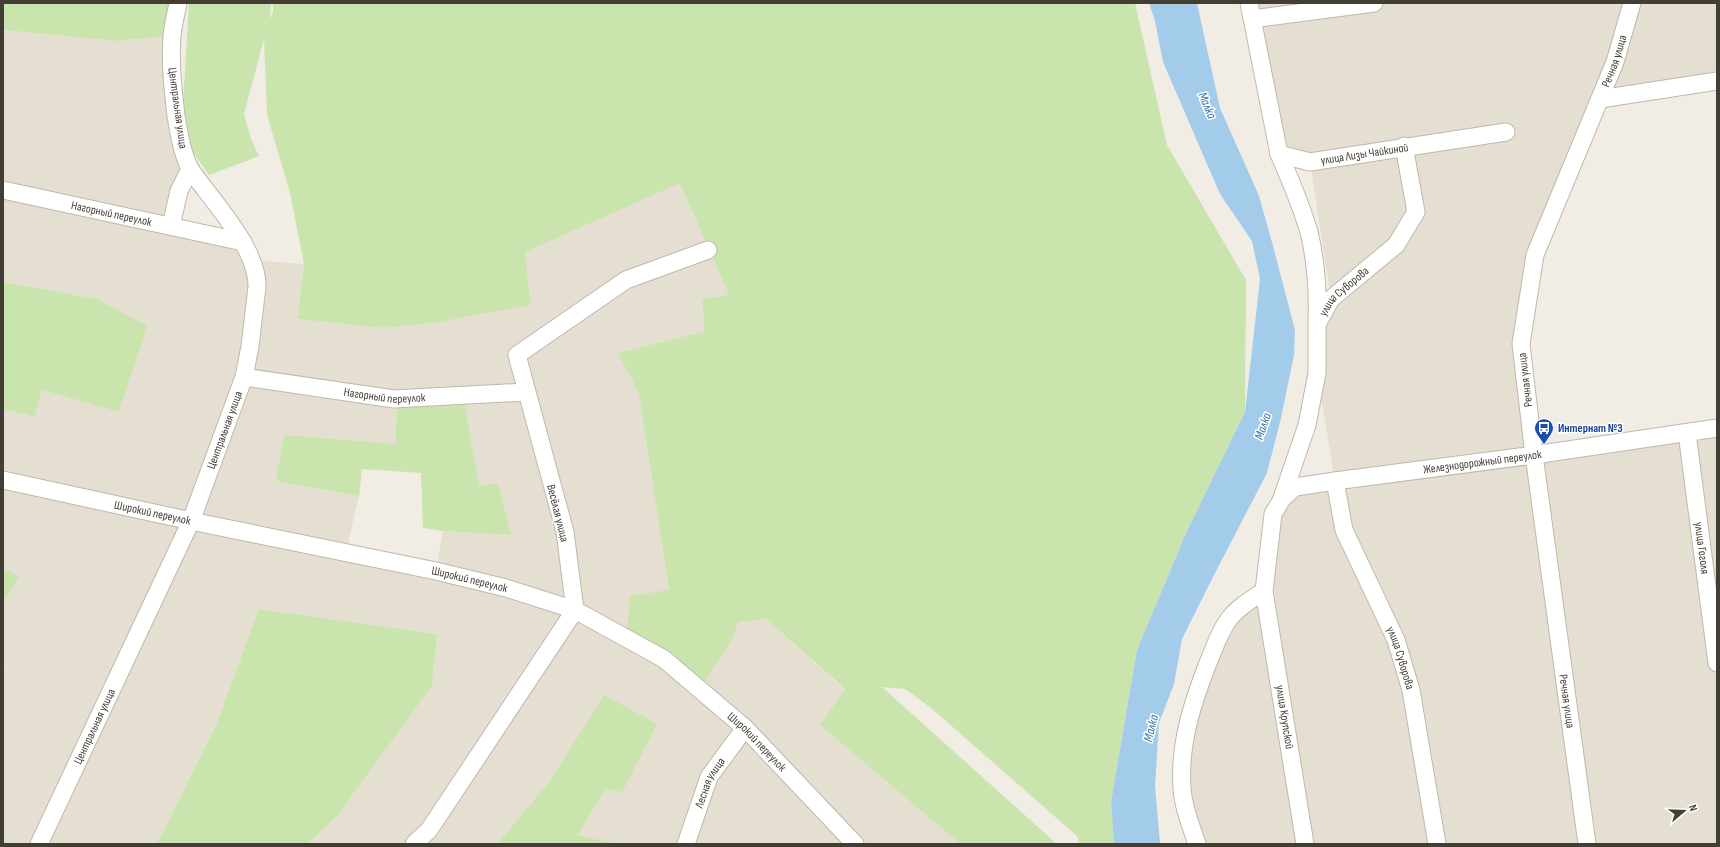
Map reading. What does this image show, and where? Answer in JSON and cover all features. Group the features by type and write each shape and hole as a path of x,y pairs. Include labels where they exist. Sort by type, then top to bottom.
{"street":[{"name":"Центральная улица","path":"39,844 191,521 244,377 250,346 257,279 252,260 243,242 190,169 182,146 172,87 172,36 178,3"},
{"path":"1317,324 1318,296 1309,233 1299,201 1279,154 1250,11 1374,3"},
{"name":"Речная улица","path":"1587,844 1534,455 1521,344 1535,255 1616,62 1632,3"},
{"path":"1600,99 1717,81"},
{"name":"улица Лизы Чайкиной","path":"1279,154 1310,162 1404,146 1506,132"},
{"name":"улица Суворова","path":"1282,499 1307,425 1317,373 1317,324 1331,299 1396,245 1416,212 1404,146"},
{"path":"171,226 179,191 190,169"},
{"name":"Нагорный переулок","path":"3,190 243,242"},
{"name":"Весёлая улица","path":"575,610 565,532 517,355 626,280 708,250"},
{"name":"Нагорный переулок","path":"244,377 394,399 526,392"},
{"name":"Железнодорожный переулок","path":"1282,499 1295,488 1335,481 1534,455 1717,428"},
{"name":"улица Гоголя","path":"1687,433 1717,663"},
{"name":"Широкий переулок","path":"3,480 191,521 436,571 506,588 575,610 664,659 745,728 855,844"},
{"name":"улица Суворова","path":"1335,481 1344,530 1396,640 1411,690 1437,844"},
{"name":"улица Крупской","path":"1282,499 1273,514 1264,591 1305,844"},
{"path":"1197,844 1187,816 1182,790 1182,764 1189,717 1210,658 1229,619 1245,603 1264,591"},
{"path":"414,844 429,830 575,610"},
{"name":"Лесная улица","path":"686,844 709,777 745,728"}],"shaded area":[{"path":"1249,3 1717,3 1717,81 1600,99 1535,255 1521,344 1534,455 1717,428 1717,844 1197,844 1182,764 1219,637 1264,591 1282,499 1335,481 1317,373 1317,324 1331,299 1310,162 1279,154"},
{"path":"3,30 115,41 172,36 185,158 171,226 243,242 252,260 304,264 297,319 384,328 439,322 531,305 525,252 680,182 729,295 705,331 618,353 639,394 669,590 733,638 737,622 766,619 845,690 820,725 960,844 618,844 578,835 606,789 657,724 550,781 497,844 307,844 337,816 432,686 437,634 259,609 216,725 157,844 3,844 3,674 5,671 3,669 3,602 20,577 3,568 3,409 33,417 42,390 119,412 97,299 3,282","holes":["397,407 479,488 511,535 443,531 436,570 346,552 359,496 276,481 395,444"]}],"green space":[{"path":"3,3 178,3 172,36 115,41 3,30"},
{"path":"189,3 271,3 270,19 273,12 273,3 1135,3 1167,145 1246,280 1245,412 1186,533 1137,650 1111,802 1114,844 1079,844 1077,836 931,708 905,689 882,687 1057,844 960,844 820,725 845,689 766,619 738,622 733,638 699,689 627,639 630,596 669,590 639,394 618,353 705,331 702,299 729,295 680,183 525,252 531,305 439,322 384,328 297,319 304,264 290,193 267,115 264,39 244,114 251,139 259,156 209,175 192,151 183,103"},
{"path":"3,282 97,299 147,326 119,412 42,390 34,417 3,409"},
{"path":"463,395 479,487 498,483 511,535 443,531 423,528 421,473 362,469 359,496 276,481 284,435 395,444 397,407"},
{"path":"3,568 20,577 3,602"},
{"path":"259,609 437,634 432,686 337,816 307,844 157,844 216,725"},
{"path":"604,695 657,724 622,792 606,789 578,835 618,844 497,844 550,781"}],"water":[{"name":"Малка","path":"1149,3 1197,3 1220,108 1259,196 1273,246 1295,330 1294,355 1281,418 1267,473 1182,639 1174,684 1159,723 1155,786 1160,844 1114,844 1111,802 1137,650 1186,533 1245,412 1260,279 1252,241 1220,194 1163,62 1155,21"}],"place":[{"name":"Интернат №3","path":"1544,445"}]}
